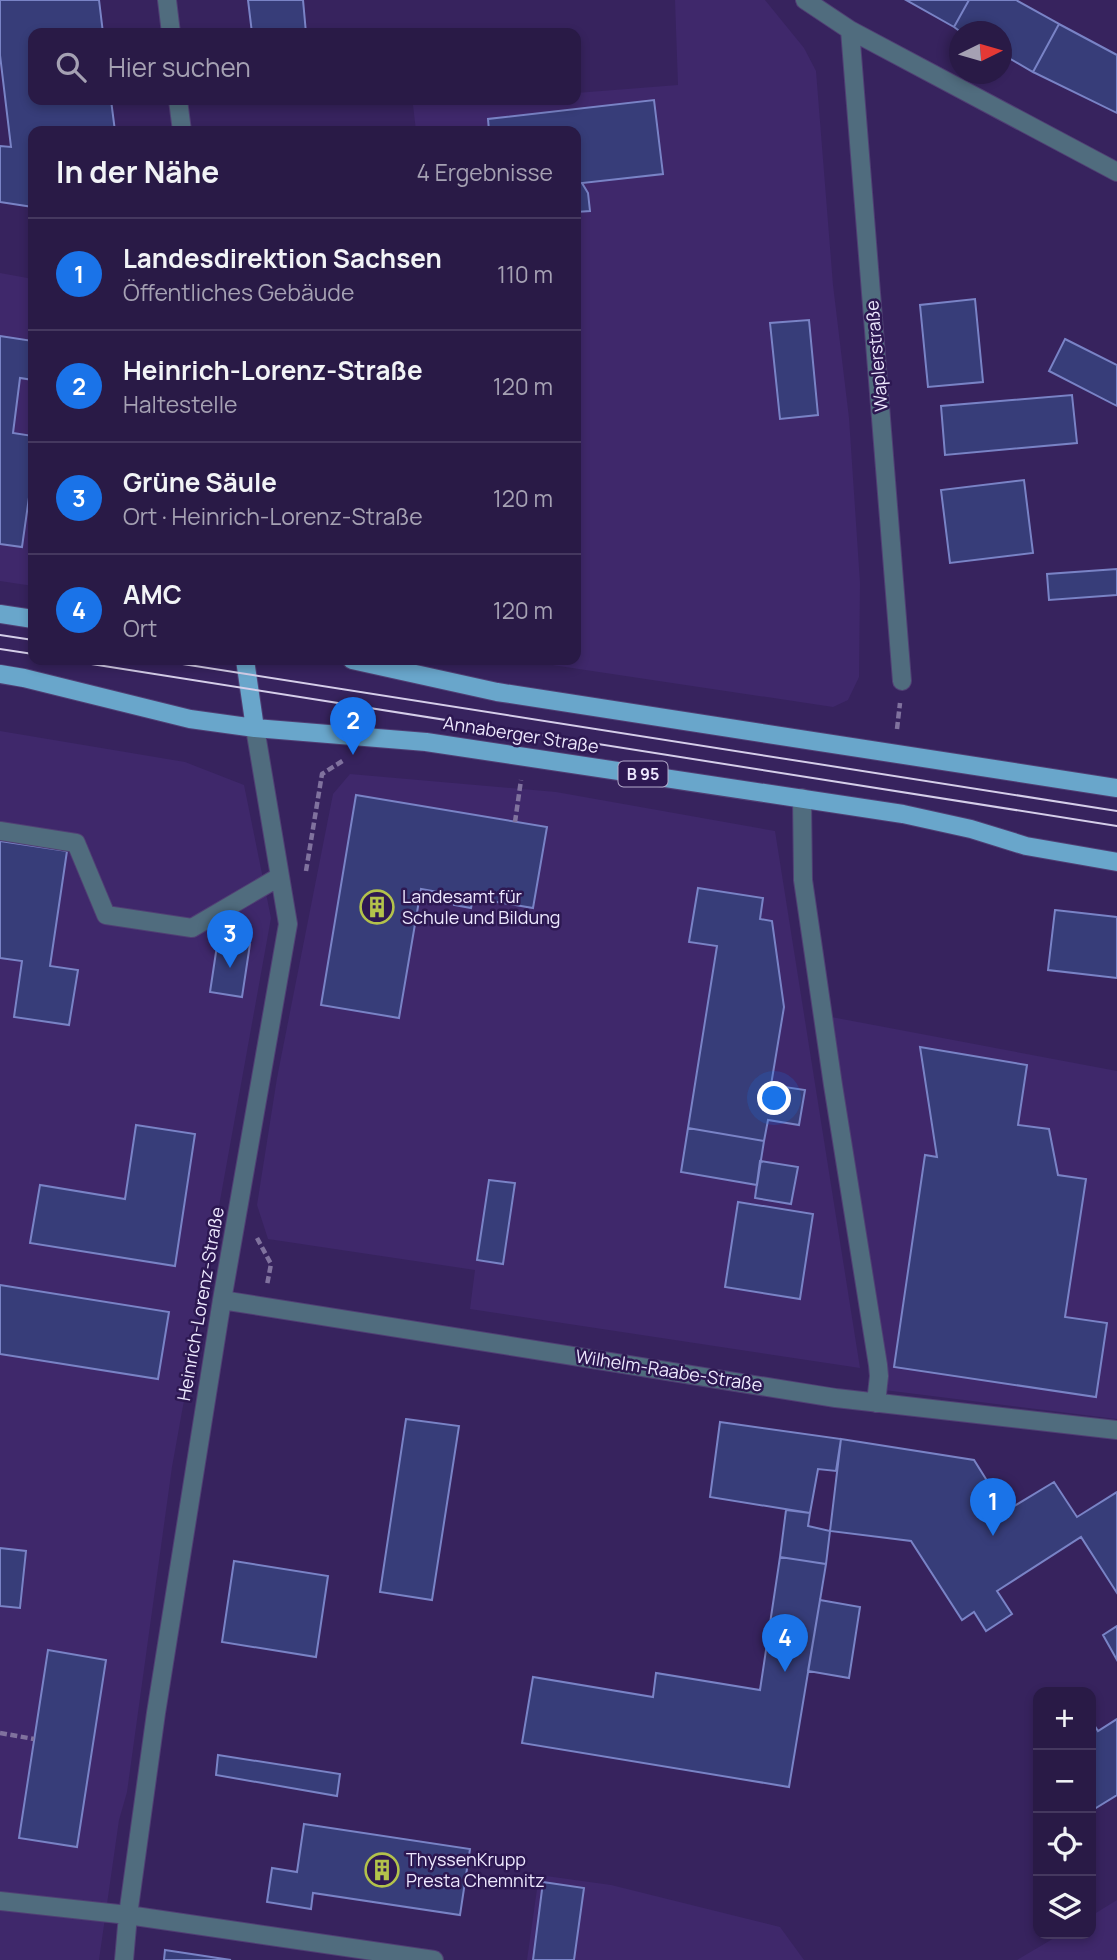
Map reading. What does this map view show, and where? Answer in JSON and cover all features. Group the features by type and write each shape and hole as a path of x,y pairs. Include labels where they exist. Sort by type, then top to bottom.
{"main road":[{"path":"0,614 28,618"},
{"name":"Heinrich-Lorenz-Straße","path":"246,665 255,728"},
{"path":"375,665 497,692 1117,788"},
{"name":"Annaberger Straße","path":"0,674 190,719 255,728 426,742 803,798 903,814 971,829 1026,846 1117,862"}],"street":[{"path":"167,0 170,28"},
{"path":"805,0 850,30 1117,172"},
{"name":"Waplerstraße","path":"850,30 902,681"},
{"path":"179,105 181,126"},
{"name":"Heinrich-Lorenz-Straße","path":"124,1960 156,1713 222,1300 288,924 255,728"},
{"path":"803,798 803,880 879,1376 876,1403"},
{"path":"0,831 76,843 106,915 118,917 192,928 279,877"},
{"name":"Wilhelm-Raabe-Straße","path":"222,1300 876,1403 1117,1430"},
{"path":"0,1901 128,1914 434,1960"}],"path":[{"path":"894,754 902,681"},
{"path":"304,883 322,774 344,760"},
{"path":"508,778 531,781"},
{"path":"515,822 522,780"},
{"path":"0,1732 34,1738"}],"shaded area":[{"path":"675,0 765,0 804,48 816,71 833,285 849,418 860,583 859,677 848,700 833,707 552,665 581,665 581,126 415,126 413,105 581,105 581,93 678,85"},
{"path":"0,273 28,278 28,585 0,581"},
{"path":"0,731 185,762 244,785 271,918 172,1467 127,1792 119,1820 99,1960 0,1960"},
{"path":"350,774 556,792 775,831 860,1368 470,1309 475,1270 268,1239 257,1205 277,1078 333,794"},
{"path":"826,1016 1117,1071 1117,1419 884,1390"},
{"path":"539,1875 611,1885 780,1927 804,1960 527,1960"},
{"path":"1117,1900 1117,1960 1017,1960 1053,1939 1096,1939 1096,1913"}],"building":[{"path":"0,0 99,0 102,28 28,28 28,105 112,105 114,126 28,126 28,206 0,202 0,146 11,147 0,55"},
{"path":"248,0 303,0 306,28 251,28"},
{"path":"906,0 969,0 957,21 949,21 949,24"},
{"path":"969,0 1016,0 1059,24 1033,72 1012,60 1012,21 957,21"},
{"path":"1059,24 1117,55 1117,113 1033,72"},
{"path":"654,100 663,174 582,183 588,193 590,211 581,212 581,126 489,126 488,119"},
{"path":"975,299 983,382 928,387 920,305"},
{"path":"809,320 818,415 780,419 770,323"},
{"path":"0,336 28,340 28,379 20,378 13,433 28,435 28,504 22,547 0,544"},
{"path":"1065,339 1117,365 1117,406 1049,371"},
{"path":"1072,395 1077,443 945,455 941,406"},
{"path":"1024,480 1033,553 950,563 941,490"},
{"path":"1117,569 1117,595 1049,600 1047,574"},
{"name":"Landesamt für Schule und Bildung","path":"356,795 547,827 533,908 473,898 471,908 454,905 455,895 421,889 399,1018 321,1005"},
{"path":"0,841 67,851 50,966 78,970 69,1025 14,1017 22,961 0,958"},
{"path":"698,888 763,898 760,919 772,921 784,1007 771,1085 805,1090 799,1125 768,1120 764,1141 688,1128 717,946 689,942"},
{"path":"1055,910 1117,917 1117,978 1048,970"},
{"path":"218,939 250,944 242,997 210,992"},
{"path":"920,1047 1027,1065 1018,1125 1049,1129 1058,1175 1086,1179 1065,1317 1107,1323 1096,1397 894,1367 925,1155 937,1157"},
{"path":"136,1125 195,1134 175,1266 30,1243 40,1185 125,1199"},
{"path":"688,1128 764,1141 757,1185 681,1172"},
{"path":"760,1161 798,1167 791,1204 755,1198"},
{"path":"489,1180 515,1183 503,1264 477,1260"},
{"path":"738,1202 813,1214 800,1299 725,1287"},
{"path":"0,1285 169,1312 158,1379 0,1354"},
{"path":"406,1419 459,1426 432,1600 380,1592"},
{"path":"720,1422 841,1439 836,1471 818,1469 810,1513 710,1497"},
{"path":"841,1439 974,1460 1006,1511 1054,1482 1077,1517 1117,1492 1117,1593 1081,1537 997,1591 1012,1614 986,1631 974,1612 962,1620 911,1541 830,1531"},
{"path":"786,1510 810,1513 808,1526 830,1531 826,1564 780,1557"},
{"path":"0,1548 26,1551 20,1608 0,1606"},
{"path":"780,1557 826,1564 789,1787 522,1743 533,1677 653,1697 656,1673 760,1690"},
{"path":"234,1561 328,1576 316,1657 222,1642"},
{"path":"820,1600 860,1607 849,1678 808,1671"},
{"path":"1117,1626 1117,1660 1103,1635"},
{"path":"48,1650 106,1660 77,1847 19,1838"},
{"path":"1117,1719 1117,1795 1096,1808 1096,1728 1098,1731"},
{"path":"218,1755 340,1774 337,1796 216,1775"},
{"name":"ThyssenKrupp Presta Chemnitz","path":"304,1824 470,1849 460,1915 313,1893 311,1909 267,1902 272,1868 297,1872"},
{"path":"543,1882 584,1888 574,1960 533,1960"},
{"path":"165,1950 231,1960 164,1960"}],"tram line":[{"path":"0,635 28,639"},
{"path":"0,649 28,653"},
{"path":"98,665 1117,826"},
{"path":"189,665 1117,811"}],"place":[{"name":"Heinrich-Lorenz-Straße","path":"353,755"},
{"name":"Landesamt für Schule und Bildung","path":"377,907"},
{"name":"Grüne Säule","path":"230,968"},
{"name":"Landesdirektion Sachsen","path":"993,1536"},
{"name":"AMC","path":"785,1672"},
{"name":"ThyssenKrupp Presta Chemnitz","path":"382,1870"}]}
